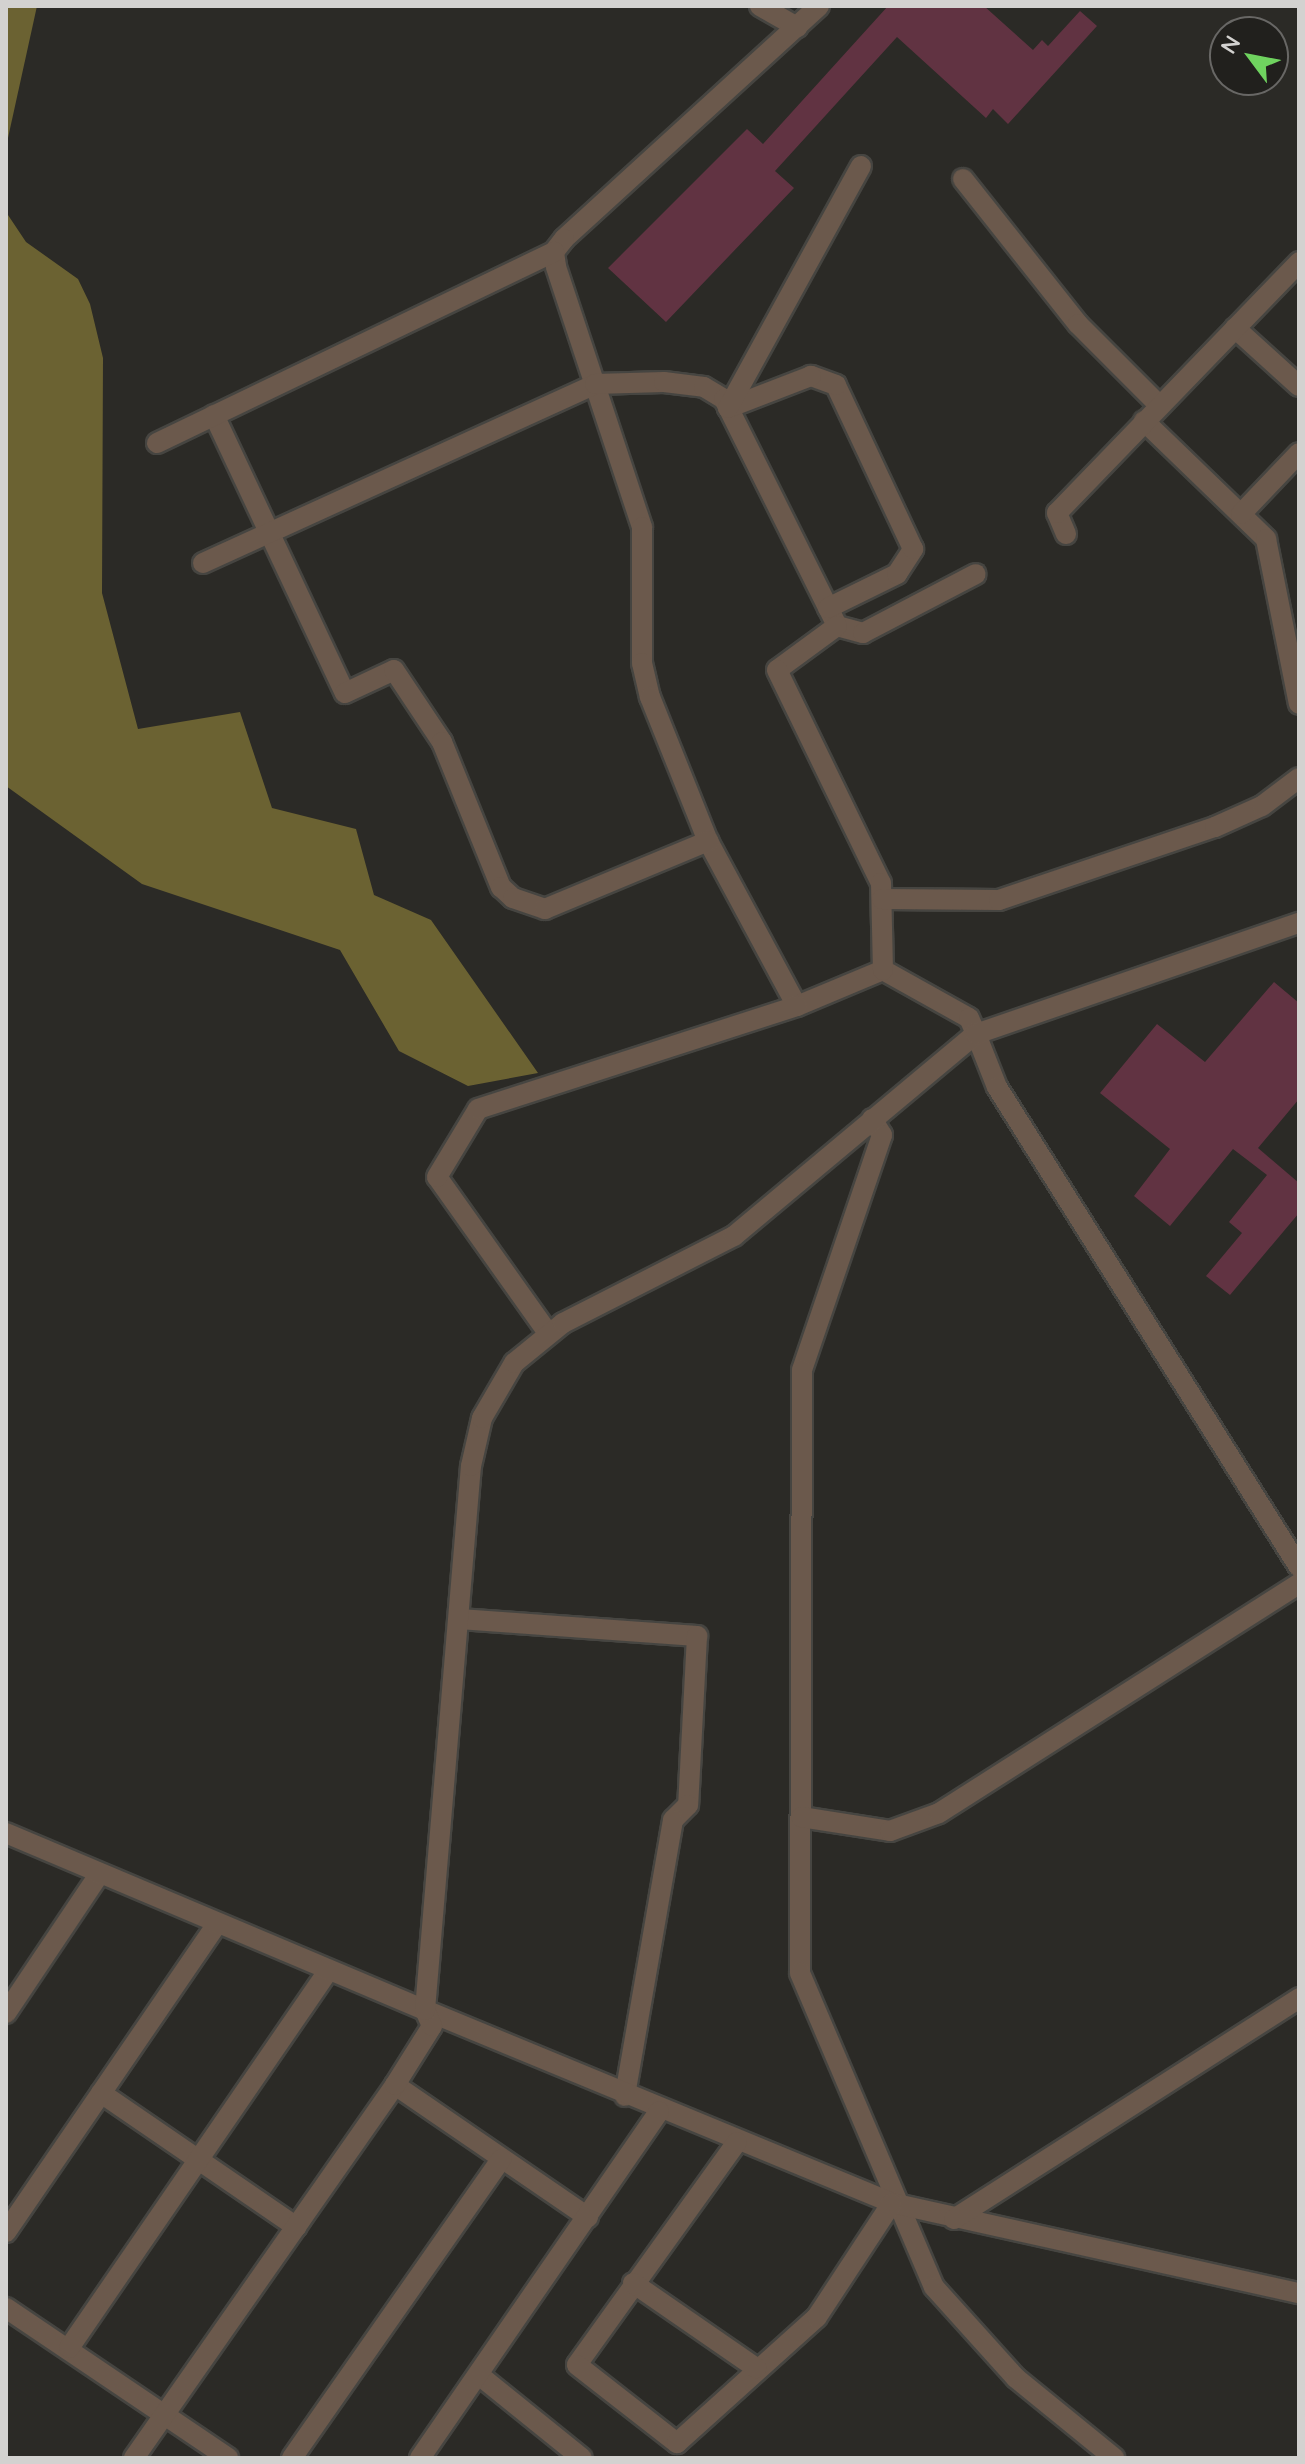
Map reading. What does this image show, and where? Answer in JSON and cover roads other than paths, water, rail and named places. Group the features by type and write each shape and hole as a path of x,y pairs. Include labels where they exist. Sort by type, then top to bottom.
{"street":[{"path":"760,6 797,27"},
{"path":"157,443 554,252 819,6"},
{"path":"728,408 861,166"},
{"path":"963,179 1078,324 1159,405"},
{"path":"554,252 642,527 642,663 650,697 708,841 797,1006"},
{"path":"1066,534 1057,513 1299,262"},
{"path":"1235,328 1299,386"},
{"path":"728,408 811,376 836,385 913,549 897,574 832,617 777,670 882,899 883,970"},
{"path":"203,563 595,384 704,387 728,408 832,617 863,633 976,574"},
{"path":"214,415 345,693 394,670 422,707 501,887 513,898 545,909 708,841"},
{"path":"1144,421 1266,539 1299,704"},
{"path":"1241,514 1299,453"},
{"path":"882,899 999,900 1215,827 1262,806 1299,778"},
{"path":"134,2458 395,2085 432,2026 425,2010 471,1466 482,1418 514,1363 548,1333 734,1236 976,1034 1299,923"},
{"path":"548,1333 437,1177 478,1109 797,1006 883,970"},
{"path":"883,970 969,1018 997,1087 1299,1567"},
{"path":"872,1119 882,1135 802,1370 800,1973 887,2174 892,2203 934,2287 973,2336 1114,2458"},
{"path":"801,1817 890,1831 939,1813 1299,1584"},
{"path":"459,1619 697,1636 688,1805 673,1820 625,2096"},
{"path":"6,1833 98,1876 425,2010 659,2111 892,2203 1299,2293"},
{"path":"6,2013 98,1876"},
{"path":"6,2232 216,1925"},
{"path":"69,2348 327,1972"},
{"path":"954,2219 1299,1998"},
{"path":"395,2085 588,2217"},
{"path":"101,2093 297,2227"},
{"path":"420,2458 659,2111"},
{"path":"737,2142 577,2365 677,2443 756,2368 817,2317 892,2203"},
{"path":"292,2458 501,2159"},
{"path":"633,2283 756,2368"},
{"path":"6,2308 228,2458"},
{"path":"479,2375 582,2458"}]}
